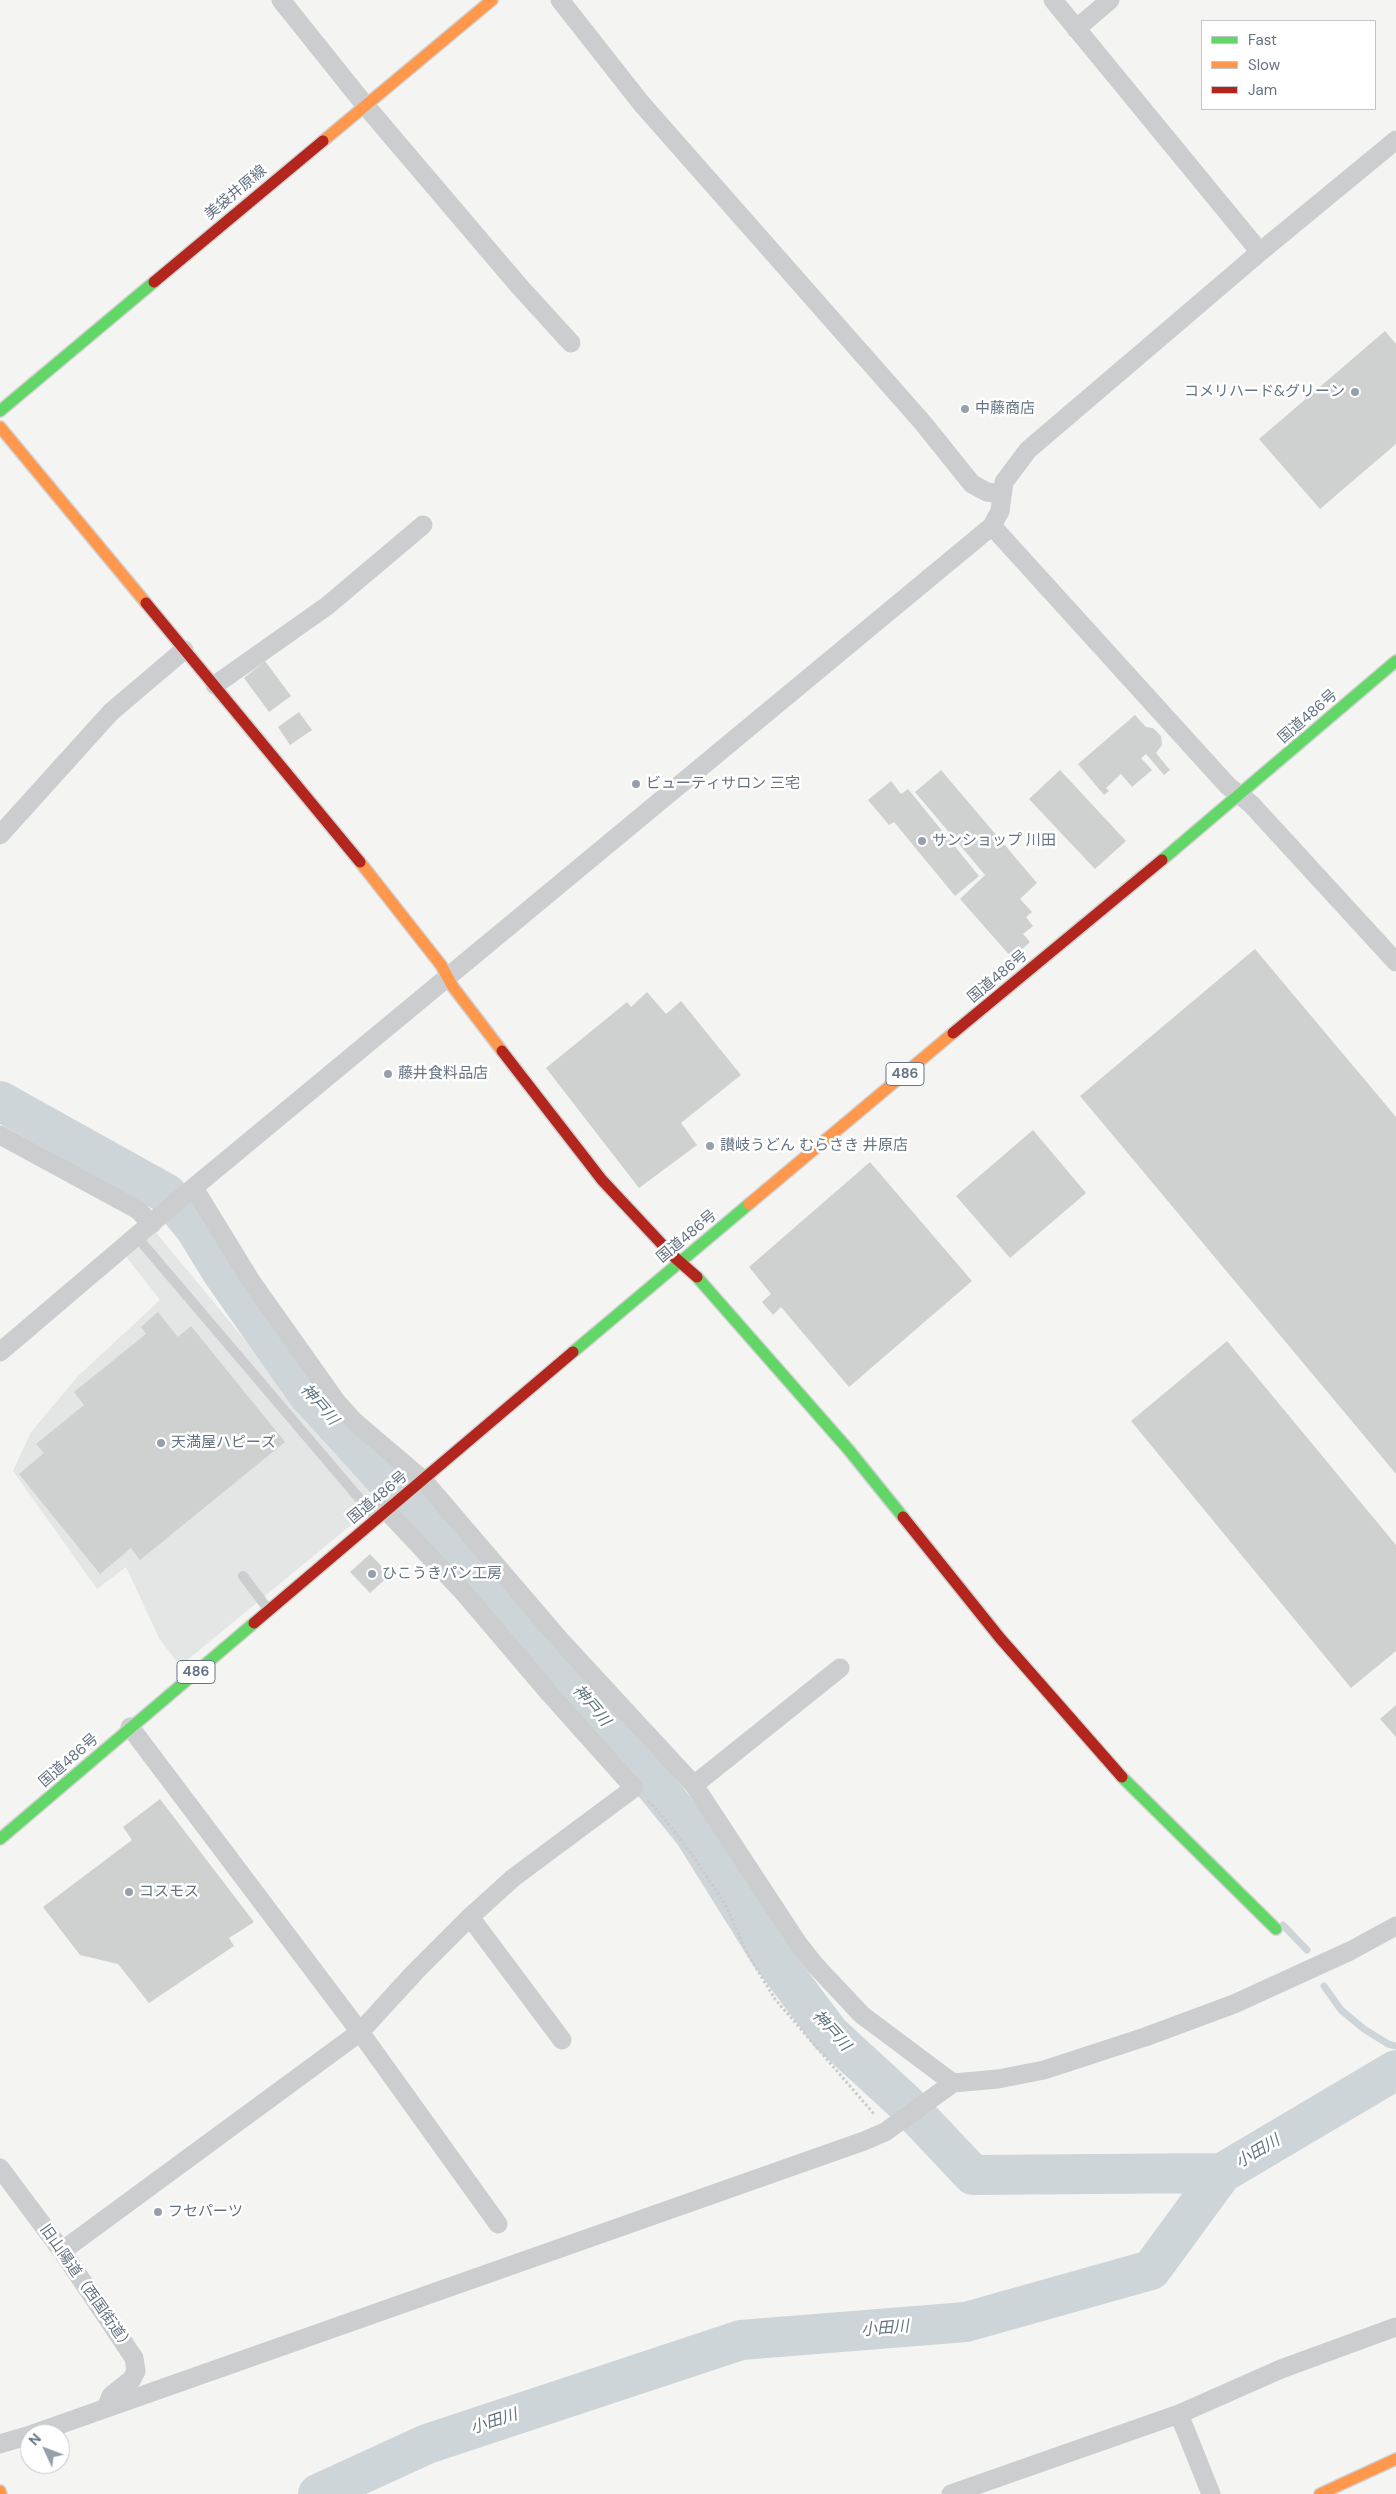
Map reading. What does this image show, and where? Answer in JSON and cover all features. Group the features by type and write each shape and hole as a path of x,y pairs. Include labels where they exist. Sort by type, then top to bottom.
{"main road":[{"name":"美袋井原線","path":"0,411 492,0"},
{"path":"0,427 317,808 448,976 453,988 602,1180 679,1262 696,1275 848,1449 1000,1638 1125,1780 1276,1929"},
{"name":"国道486号","path":"0,1839 679,1262 1241,794 1396,661"},
{"path":"1320,2494 1396,2459"}],"street":[{"path":"280,0 365,105 519,286 571,343"},
{"path":"560,0 641,103 923,423 972,484 987,492 1001,494"},
{"path":"1053,0 1260,252"},
{"path":"1076,29 1110,0"},
{"path":"0,1352 190,1190 992,526 1000,511 1004,482 1009,472 1028,450 1260,252 1396,140"},
{"path":"215,684 328,606 423,525"},
{"path":"992,526 1228,786 1241,794 1396,962"},
{"path":"0,835 111,712 184,650"},
{"path":"0,1135 156,1219"},
{"path":"190,1190 292,1342 336,1401 418,1484 694,1785 797,1942 815,1965 862,2015 946,2087"},
{"path":"62,2252 360,2032 470,1917 513,1878 634,1788 550,1694 465,1594 384,1511"},
{"path":"694,1785 840,1668"},
{"path":"130,1728 360,2032 498,2224"},
{"path":"470,1917 562,2040"},
{"path":"60,2424 889,2129 946,2087 1044,2070 1145,2037 1234,2004 1350,1951 1396,1926"},
{"name":"旧山陽道（西国街道）","path":"0,2168 62,2252 134,2358 136,2371 132,2379 111,2396 106,2408"},
{"path":"951,2494 1177,2414 1281,2369 1396,2327"},
{"path":"1177,2414 1179,2414 1211,2494"},
{"path":"0,2444 20,2438"}],"lane":[{"path":"137,1237 384,1511"},
{"path":"243,1576 269,1610"}],"path":[{"path":"634,1788 660,1813 693,1856 726,1906 747,1953 775,1999 889,2129"}],"shaded area":[{"path":"154,1230 379,1502 180,1666 159,1638 126,1567 97,1589 13,1471 31,1432 77,1377 160,1300 124,1254"}],"building":[{"name":"コメリハード&グリーン","path":"1385,331 1396,344 1396,444 1320,509 1259,439"},
{"path":"265,661 291,696 269,712 244,678"},
{"path":"299,712 312,730 290,745 278,727"},
{"path":"1135,715 1146,727 1153,728 1161,736 1162,745 1156,753 1170,770 1164,775 1146,754 1141,758 1152,770 1132,787 1121,774 1106,788 1109,791 1104,795 1078,764"},
{"path":"941,770 1037,883 1020,899 1032,912 1026,917 1033,926 1023,934 1030,942 1012,958 960,899 985,875 915,792"},
{"path":"1060,770 1126,841 1095,869 1029,799"},
{"path":"891,781 901,794 908,789 979,876 955,896 894,822 889,825 868,800"},
{"path":"1255,949 1396,1117 1396,1474 1080,1096"},
{"path":"647,992 666,1014 681,1001 741,1075 681,1123 697,1145 639,1188 546,1068 627,1002 631,1007"},
{"path":"1033,1130 1086,1193 1010,1258 956,1196"},
{"path":"870,1162 972,1281 849,1387 781,1307 773,1315 762,1302 771,1294 749,1267"},
{"name":"天満屋ハピーズ","path":"158,1312 178,1337 191,1326 285,1442 140,1560 131,1548 100,1574 19,1474 44,1453 36,1444 84,1405 74,1392 146,1334 141,1327"},
{"path":"1227,1341 1396,1545 1396,1651 1351,1688 1131,1421"},
{"path":"370,1554 390,1575 370,1593 350,1572"},
{"path":"1396,1705 1396,1737 1380,1719"},
{"path":"160,1799 254,1922 229,1938 234,1946 149,2003 118,1964 80,1955 43,1907 132,1840 123,1827"}],"waterway":[{"name":"神戸川","path":"0,1101 167,1194 195,1228 222,1272 307,1393 583,1696 694,1833 769,1953 830,2034 904,2102 973,2175 1222,2173"},
{"path":"1283,1925 1307,1950"},
{"path":"1324,1986 1341,2010 1364,2029 1388,2044 1396,2046"},
{"name":"小田川","path":"318,2494 427,2444 741,2340 966,2322 1151,2270 1222,2173 1396,2070"}],"traffic: fast":[{"path":"0,411 154,282"},
{"path":"1162,860 1396,661"},
{"path":"573,1352 749,1204"},
{"path":"697,1277 848,1449 903,1517"},
{"path":"0,1839 254,1623"},
{"path":"1122,1777 1276,1929"}],"traffic: slow":[{"path":"323,141 492,0"},
{"path":"0,427 146,603"},
{"path":"360,862 441,965 453,987 502,1051"},
{"path":"749,1204 953,1033"},
{"path":"1320,2494 1396,2459"}],"traffic: jam":[{"path":"154,282 323,141"},
{"path":"146,603 360,862"},
{"path":"953,1033 1162,860"},
{"path":"502,1051 602,1180 672,1255 697,1277"},
{"path":"254,1623 573,1352"},
{"path":"903,1517 1000,1638 1122,1777"}],"place":[{"name":"コメリハード&グリーン","path":"1355,392"},
{"name":"中藤商店","path":"965,409"},
{"name":"ビューティサロン 三宅","path":"636,784"},
{"name":"サンショップ 川田","path":"922,841"},
{"name":"藤井食料品店","path":"388,1074"},
{"name":"讃岐うどん むらさき 井原店","path":"710,1146"},
{"name":"天満屋ハピーズ","path":"161,1443"},
{"name":"ひこうきパン工房","path":"372,1574"},
{"name":"コスモス","path":"129,1892"},
{"name":"フセパーツ","path":"158,2212"}]}
